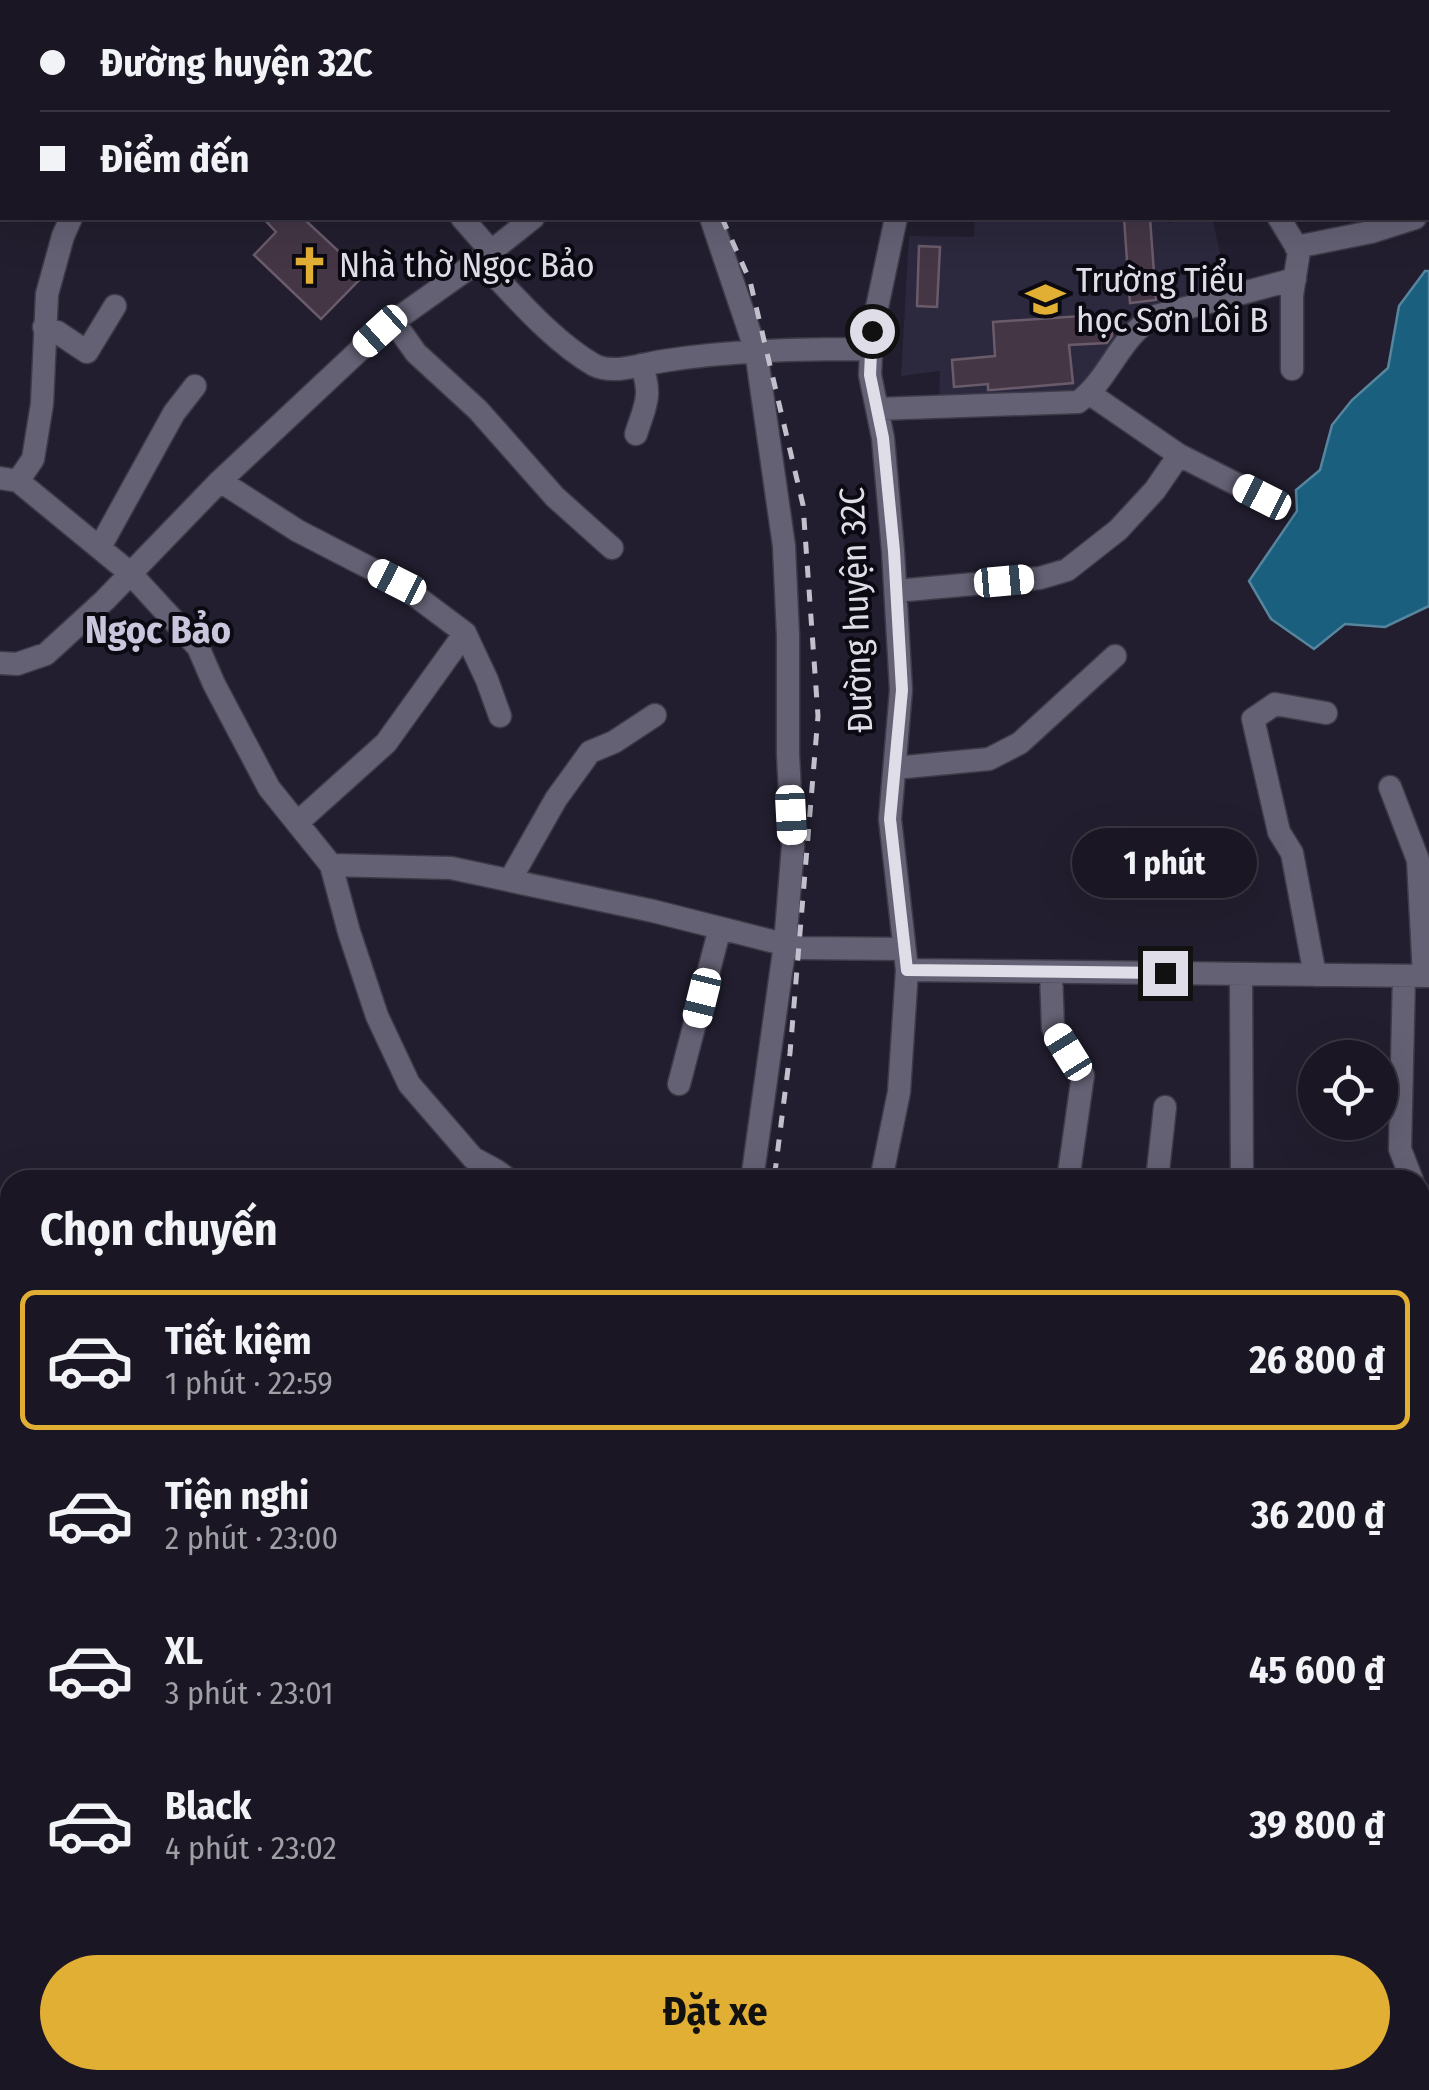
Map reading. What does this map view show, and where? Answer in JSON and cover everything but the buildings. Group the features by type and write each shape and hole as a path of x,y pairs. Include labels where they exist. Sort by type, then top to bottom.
{"street":[{"path":"70,220 46,294 42,404 33,458 9,480 130,573 198,647 268,788 330,865 377,1016 409,1084 472,1158 492,1170"},
{"path":"463,220 485,256 548,330 598,367 619,369 756,350 872,349"},
{"path":"0,663 18,664 46,654 312,392 380,331 530,220"},
{"path":"713,220 756,350 784,546 788,636 793,846 785,944 753,1170"},
{"name":"Đường huyện 32C","path":"883,1170 899,1092 906,960 890,819 902,690 883,438 870,375 872,331 896,220"},
{"path":"1280,220 1298,250 1292,295 1292,369"},
{"path":"1296,246 1371,232 1408,220"},
{"path":"877,408 1078,402 1090,394 1145,321 1295,279"},
{"path":"44,327 87,352 115,306"},
{"path":"394,322 416,353 478,410 554,497 612,548"},
{"path":"636,434 648,393 641,365"},
{"path":"100,547 174,413 195,386"},
{"path":"1090,394 1179,455 1262,497"},
{"path":"896,591 1040,578 1067,570 1118,530 1155,490 1179,455"},
{"path":"220,481 298,532 397,582 465,633 500,716"},
{"path":"297,823 386,743 465,633"},
{"path":"895,768 990,759 1020,743 1115,656"},
{"path":"1314,975 1292,854 1279,832 1253,719 1275,704 1326,713"},
{"path":"510,880 556,800 590,752 655,716"},
{"path":"1390,787 1418,860 1419,976 1400,1149 1408,1170"},
{"path":"330,865 451,868 799,948 906,960 1050,972 1419,976"},
{"path":"679,1084 720,928"},
{"path":"1050,972 1054,1028 1083,1075 1069,1170"},
{"path":"1241,974 1242,1170"},
{"path":"1158,1170 1165,1107"}],"shaded area":[{"name":"Trường Tiểu học Sơn Lôi B","path":"975,220 1169,223 1212,220 1228,287 1147,314 1080,392 939,399 940,371 901,376 909,236 974,237"}],"water":[{"path":"1425,271 1429,271 1429,606 1385,627 1345,624 1314,649 1271,619 1249,581 1297,511 1296,490 1320,470 1332,425 1352,400 1388,368 1399,306"}],"railway":[{"path":"723,220 750,281 803,505 818,716 790,1053 775,1170"}],"place":[{"name":"Nhà thờ Ngọc Bảo","path":"309,265"},
{"name":"Trường Tiểu học Sơn Lôi B","path":"1046,300"}],"district":[{"name":"Ngọc Bảo","path":"158,630"}],"route":[{"path":"872,331 870,375 883,438 902,690 890,819 907,970 1165,973"}]}
